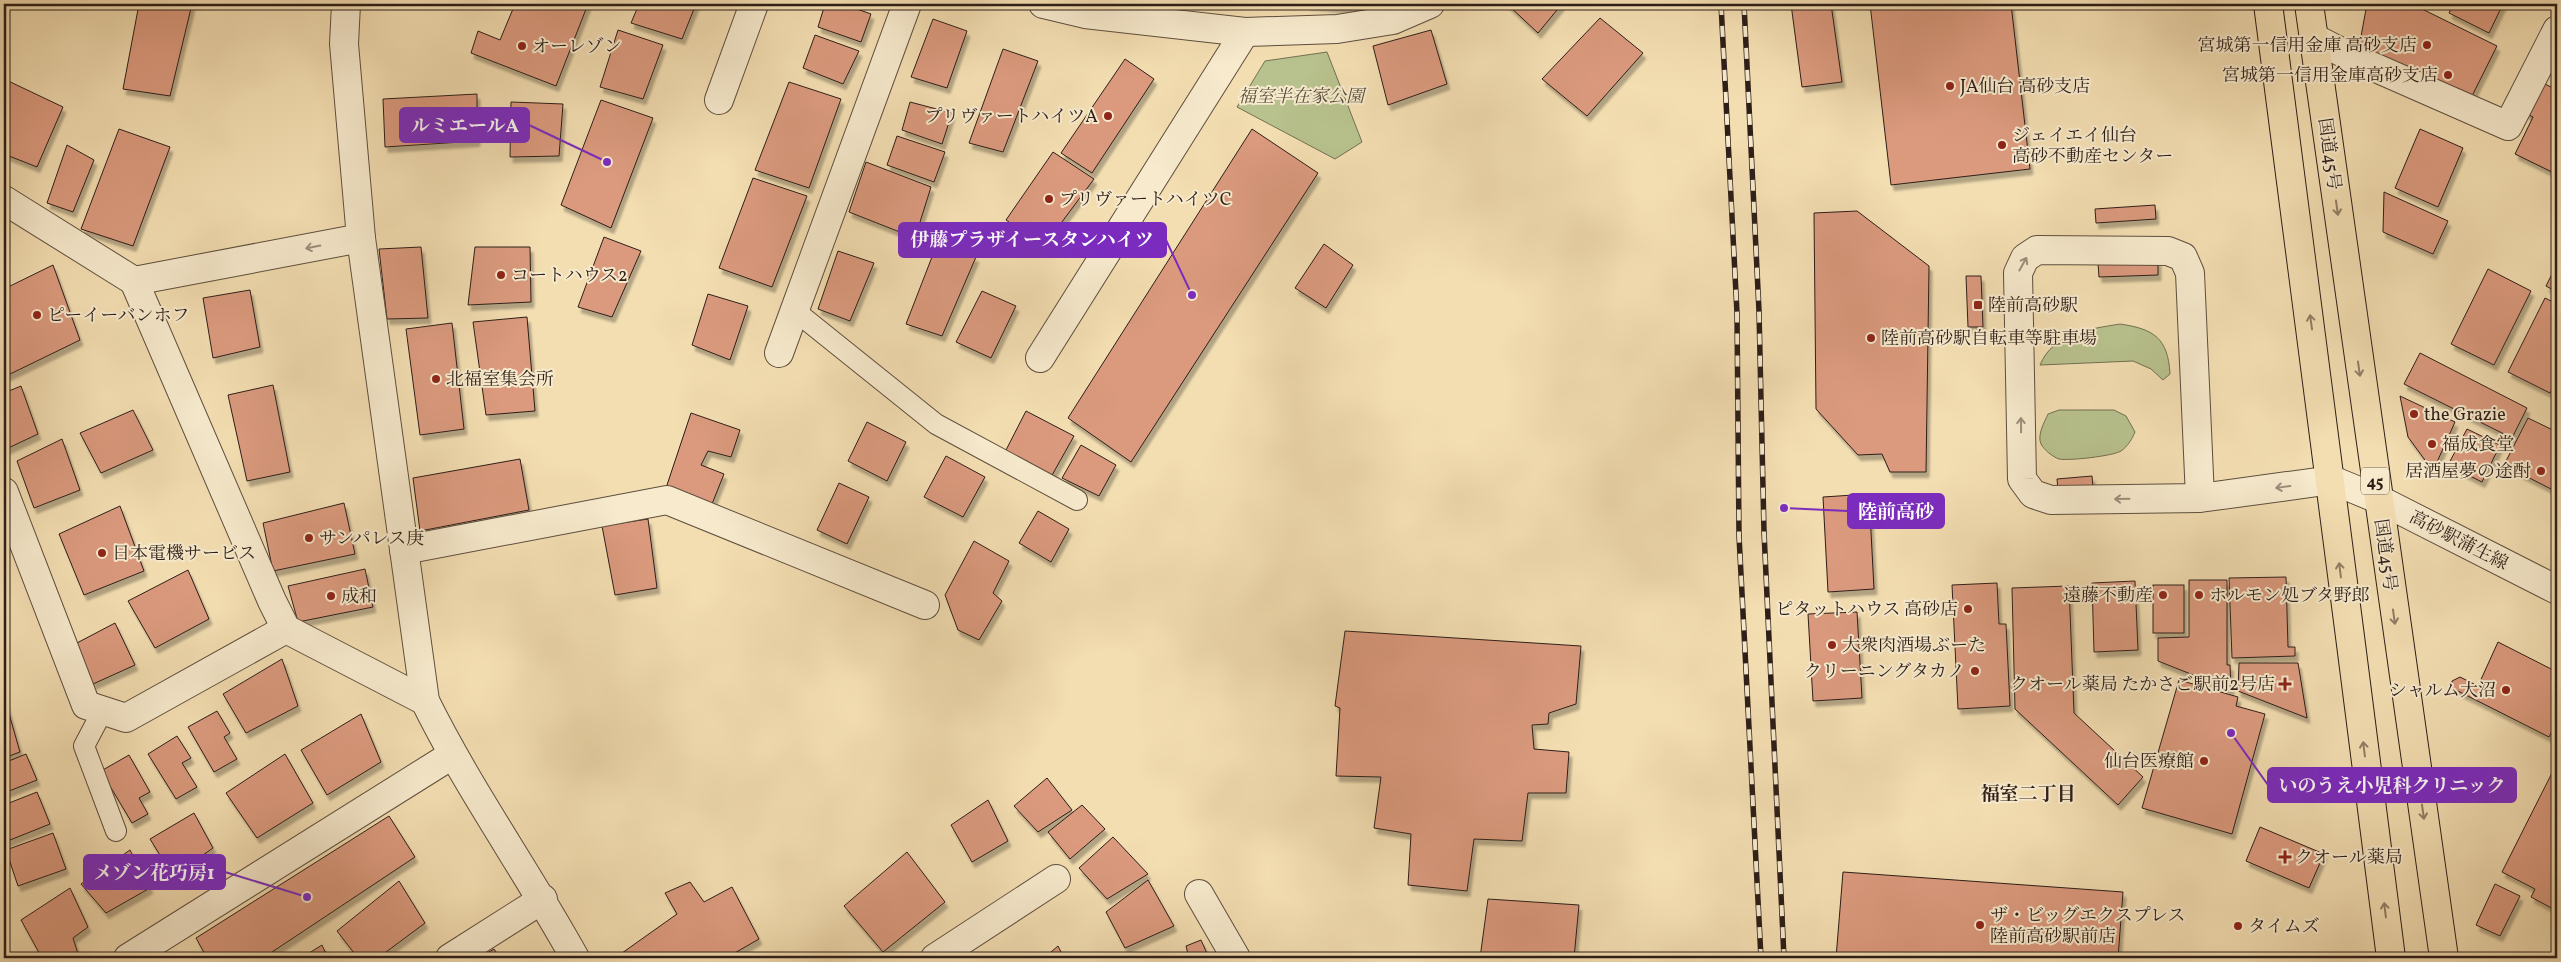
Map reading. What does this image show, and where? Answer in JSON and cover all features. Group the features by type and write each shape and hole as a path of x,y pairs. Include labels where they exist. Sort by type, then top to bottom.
{"highway":[{"path":"2268,4 2332,480 2338,550 2391,958"},
{"name":"国道45号","path":"2309,4 2444,958"}],"street":[{"path":"346,4 344,44 361,238 426,701 452,755 543,899 575,958"},
{"path":"719,100 754,4"},
{"path":"779,353 907,4"},
{"path":"1044,4 1085,14 1245,32 1336,29 1393,20 1430,4"},
{"path":"1040,358 1245,32"},
{"path":"2314,38 2351,57 2508,126 2557,32"},
{"path":"4,200 134,281 286,629 426,701"},
{"path":"134,281 361,238"},
{"path":"2200,498 2190,273 2183,257 2168,251 2037,250 2025,258 2018,273 2022,479 2033,494 2051,500 2200,498 2332,480"},
{"name":"高砂駅蒲生線","path":"2332,480 2378,500 2557,590"},
{"path":"4,492 86,705 126,718 286,629"},
{"path":"404,550 667,500 925,605"},
{"path":"128,958 452,755"},
{"path":"936,958 1056,879"},
{"path":"1198,894 1236,958"},
{"path":"450,958 543,899"}],"lane":[{"path":"794,310 936,424 1077,500"},
{"path":"103,710 84,746 116,830"}],"green space":[{"name":"福室半在家公園","path":"1327,52 1362,142 1335,159 1237,107 1265,61"},
{"path":"2120,324 2142,329 2157,337 2166,352 2170,374 2163,380 2151,369 2133,361 2040,365 2046,354 2063,339 2085,331"},
{"path":"2059,410 2114,410 2126,416 2135,432 2126,447 2116,453 2091,458 2059,459 2044,449 2040,437 2048,414"}],"building":[{"path":"139,4 192,4 170,96 123,89"},
{"name":"オーレゾン","path":"515,4 588,4 556,86 471,53 478,31 500,40"},
{"path":"639,4 696,4 682,39 631,23"},
{"path":"825,4 843,4 871,14 861,42 818,27"},
{"path":"1307,4 1357,4 1356,9"},
{"path":"1507,4 1562,4 1538,33"},
{"path":"1791,4 1831,4 1842,82 1802,87"},
{"name":"JA仙台 高砂支店","path":"1870,4 2011,4 2030,169 1891,185"},
{"name":"宮城第一信用金庫高砂支店","path":"2367,4 2412,4 2497,46 2469,102 2359,47"},
{"path":"2453,4 2503,4 2489,33 2449,13"},
{"path":"1600,18 1643,53 1587,116 1542,79"},
{"path":"933,19 967,31 947,88 911,77"},
{"path":"618,30 663,45 643,99 600,87"},
{"path":"1431,30 1447,84 1388,105 1373,46"},
{"path":"815,35 859,51 843,84 803,68"},
{"path":"1003,49 1038,61 1003,152 969,143"},
{"name":"プリヴァートハイツA","path":"1125,59 1154,79 1092,173 1061,153"},
{"path":"4,79 63,107 37,167 4,154"},
{"path":"789,82 841,99 809,188 755,170"},
{"path":"2541,82 2557,90 2557,166 2554,173 2515,154 2533,117 2525,113"},
{"path":"477,94 477,141 385,147 383,99"},
{"path":"601,100 653,118 611,228 561,205"},
{"path":"511,102 563,104 559,156 510,157"},
{"path":"910,102 952,113 942,144 902,130"},
{"path":"119,129 170,147 133,246 81,229"},
{"path":"1252,129 1318,173 1131,462 1068,418"},
{"path":"2420,129 2463,148 2438,207 2395,188"},
{"path":"897,136 945,152 934,182 887,165"},
{"path":"67,145 94,160 73,212 47,203"},
{"name":"プリヴァートハイツC","path":"1053,152 1094,179 1044,246 1006,220"},
{"path":"866,162 931,187 915,238 849,212"},
{"path":"753,178 807,196 772,287 719,268"},
{"path":"2384,192 2448,221 2433,254 2383,232"},
{"path":"2155,205 2156,219 2096,223 2095,209"},
{"name":"陸前高砂駅自転車等駐車場","path":"1857,211 1929,266 1926,472 1890,472 1882,454 1858,455 1816,409 1814,213"},
{"path":"604,237 641,251 612,317 578,307"},
{"path":"937,244 976,257 942,336 906,324"},
{"path":"1324,244 1353,265 1326,308 1295,288"},
{"path":"421,247 428,318 387,319 379,249"},
{"name":"コートハウス2","path":"475,247 530,247 531,302 468,305"},
{"path":"838,251 874,263 850,321 818,309"},
{"path":"2158,260 2158,275 2099,277 2098,263"},
{"path":"2557,264 2557,292 2546,286"},
{"name":"ピーイーバンホフ","path":"53,265 80,340 4,377 4,289"},
{"path":"2488,269 2531,291 2494,365 2451,344"},
{"path":"1966,276 1981,276 1983,327 1968,327"},
{"path":"250,290 260,347 213,358 203,298"},
{"path":"982,291 1016,306 991,358 956,342"},
{"path":"708,294 748,306 730,360 692,345"},
{"path":"2545,298 2557,304 2557,379 2550,393 2508,372"},
{"path":"527,317 535,411 486,415 473,322"},
{"name":"北福室集会所","path":"452,323 464,429 420,435 406,329"},
{"path":"2420,353 2527,408 2512,438 2404,384"},
{"path":"273,385 290,472 247,481 228,395"},
{"path":"21,386 38,434 4,450 4,393"},
{"path":"2400,396 2455,422 2433,471 2408,437"},
{"path":"133,410 153,450 101,473 80,433"},
{"path":"1026,411 1074,436 1051,477 1005,452"},
{"path":"691,413 740,430 731,457 708,451 701,465 724,474 712,504 666,488"},
{"path":"2528,418 2557,432 2557,477 2551,489 2504,465"},
{"path":"867,422 906,442 887,481 848,461"},
{"path":"2467,429 2500,445 2482,482 2448,465"},
{"path":"62,439 80,490 34,508 17,461"},
{"path":"1081,445 1116,465 1099,496 1062,478"},
{"path":"946,456 985,477 963,517 924,497"},
{"path":"520,459 529,510 420,531 413,478"},
{"path":"2092,476 2093,488 2058,490 2057,479"},
{"path":"839,483 869,497 847,544 817,530"},
{"path":"1869,494 1874,589 1828,592 1823,497"},
{"name":"サンパレス庚","path":"344,503 355,554 273,571 263,523"},
{"name":"日本電機サービス","path":"120,506 144,571 84,595 59,534"},
{"path":"1038,511 1069,529 1051,562 1019,543"},
{"path":"648,519 657,588 615,595 602,526"},
{"path":"974,541 1009,561 993,593 1002,601 979,640 958,630 945,595"},
{"name":"成和","path":"365,569 373,607 298,622 288,586"},
{"path":"188,570 209,619 155,648 128,601"},
{"path":"2286,577 2288,647 2295,647 2295,656 2232,658 2229,578"},
{"path":"2189,580 2227,580 2227,665 2230,665 2231,690 2158,661 2158,638 2189,637"},
{"path":"2135,581 2138,650 2094,652 2092,583"},
{"path":"1997,583 1999,624 2006,624 2010,706 1958,709 1952,585"},
{"path":"2153,585 2184,585 2184,633 2153,633"},
{"path":"2069,586 2074,713 2143,777 2118,805 2015,709 2012,588"},
{"path":"1857,612 1862,698 1813,701 1808,614"},
{"path":"115,623 135,665 93,684 75,644"},
{"path":"1345,631 1581,646 1576,704 1549,713 1548,724 1532,725 1534,749 1569,752 1566,793 1528,793 1522,841 1474,839 1467,891 1408,885 1411,834 1374,828 1381,777 1336,776 1340,708 1335,706"},
{"name":"シャルム大沼","path":"2498,642 2557,672 2557,721 2549,737 2452,688 2452,681 2460,677 2478,686"},
{"path":"282,659 298,706 246,733 223,694"},
{"path":"2239,663 2298,663 2307,718 2238,691"},
{"name":"仙台医療館","path":"2179,680 2238,697 2236,706 2265,714 2232,834 2142,808"},
{"path":"4,696 20,752 4,758"},
{"path":"217,711 230,733 224,737 237,759 214,772 188,727"},
{"path":"361,714 381,762 327,795 301,750"},
{"path":"177,736 191,758 182,763 197,787 176,799 148,754"},
{"path":"26,754 37,780 4,793 4,763"},
{"path":"285,754 313,803 257,838 226,793"},
{"path":"129,755 150,792 139,798 148,814 132,823 101,771"},
{"path":"2557,763 2557,911 2531,897 2535,889 2502,872"},
{"path":"1047,778 1072,810 1038,832 1014,806"},
{"path":"37,792 50,824 5,842 4,805"},
{"path":"988,800 1008,841 972,862 951,825"},
{"path":"1082,805 1105,829 1070,859 1048,832"},
{"path":"194,813 213,848 173,876 150,839"},
{"path":"389,816 415,857 263,958 207,958 196,938"},
{"name":"クオール薬局","path":"2260,827 2324,854 2309,888 2246,861"},
{"path":"53,833 66,869 18,886 6,850"},
{"path":"1113,837 1148,874 1107,899 1079,868"},
{"path":"130,850 150,888 106,913 81,884"},
{"path":"907,852 945,902 883,952 844,906"},
{"name":"ザ・ビッグエクスプレス 陸前高砂駅前店","path":"1843,872 2123,892 2118,958 1836,958"},
{"path":"1148,880 1174,926 1125,948 1106,912"},
{"path":"399,881 425,923 378,958 358,958 337,931"},
{"path":"690,882 704,902 732,887 759,939 726,958 615,958 677,914 665,893"},
{"path":"2495,884 2520,896 2500,936 2476,925"},
{"path":"70,888 88,927 73,938 79,957 42,958 21,920"},
{"path":"1488,899 1579,905 1574,958 1480,958"},
{"path":"1201,940 1209,958 1181,958 1188,954 1186,946"},
{"path":"322,945 328,958 301,958"},
{"path":"1058,946 1064,958 1044,958"},
{"path":"494,949 500,958 479,958"}],"railway":[{"path":"1721,4 1737,313 1739,536 1761,958"},
{"path":"1744,4 1759,311 1764,532 1784,958"}],"place":[{"name":"宮城第一信用金庫 高砂支店","path":"2427,45"},
{"name":"オーレゾン","path":"522,46"},
{"name":"宮城第一信用金庫高砂支店","path":"2448,75"},
{"name":"JA仙台 高砂支店","path":"1950,86"},
{"name":"プリヴァートハイツA","path":"1108,116"},
{"name":"ジェイエイ仙台 高砂不動産センター","path":"2002,145"},
{"name":"ルミエールA","path":"607,162"},
{"name":"プリヴァートハイツC","path":"1049,199"},
{"name":"コートハウス2","path":"501,275"},
{"name":"伊藤プラザイースタンハイツ","path":"1192,295"},
{"name":"陸前高砂駅","path":"1978,305"},
{"name":"ピーイーバンホフ","path":"37,315"},
{"name":"陸前高砂駅自転車等駐車場","path":"1871,338"},
{"name":"北福室集会所","path":"436,379"},
{"name":"the Grazie","path":"2414,414"},
{"name":"福成食堂","path":"2432,444"},
{"name":"居酒屋夢の途酎","path":"2541,471"},
{"name":"陸前高砂","path":"1784,508"},
{"name":"サンパレス庚","path":"309,538"},
{"name":"日本電機サービス","path":"102,553"},
{"name":"遠藤不動産","path":"2163,595"},
{"name":"ホルモン処ブタ野郎","path":"2199,595"},
{"name":"成和","path":"331,596"},
{"name":"ピタットハウス 高砂店","path":"1968,609"},
{"name":"大衆肉酒場ぶーた","path":"1832,645"},
{"name":"クリーニングタカノ","path":"1975,671"},
{"name":"クオール薬局 たかさご駅前2号店","path":"2285,684"},
{"name":"シャルム大沼","path":"2506,690"},
{"name":"いのうえ小児科クリニック","path":"2231,733"},
{"name":"仙台医療館","path":"2204,761"},
{"name":"クオール薬局","path":"2285,857"},
{"name":"メゾン花巧房1","path":"307,897"},
{"name":"ザ・ビッグエクスプレス 陸前高砂駅前店","path":"1980,925"},
{"name":"タイムズ","path":"2238,926"}],"district":[{"name":"福室二丁目","path":"2028,793"}]}
